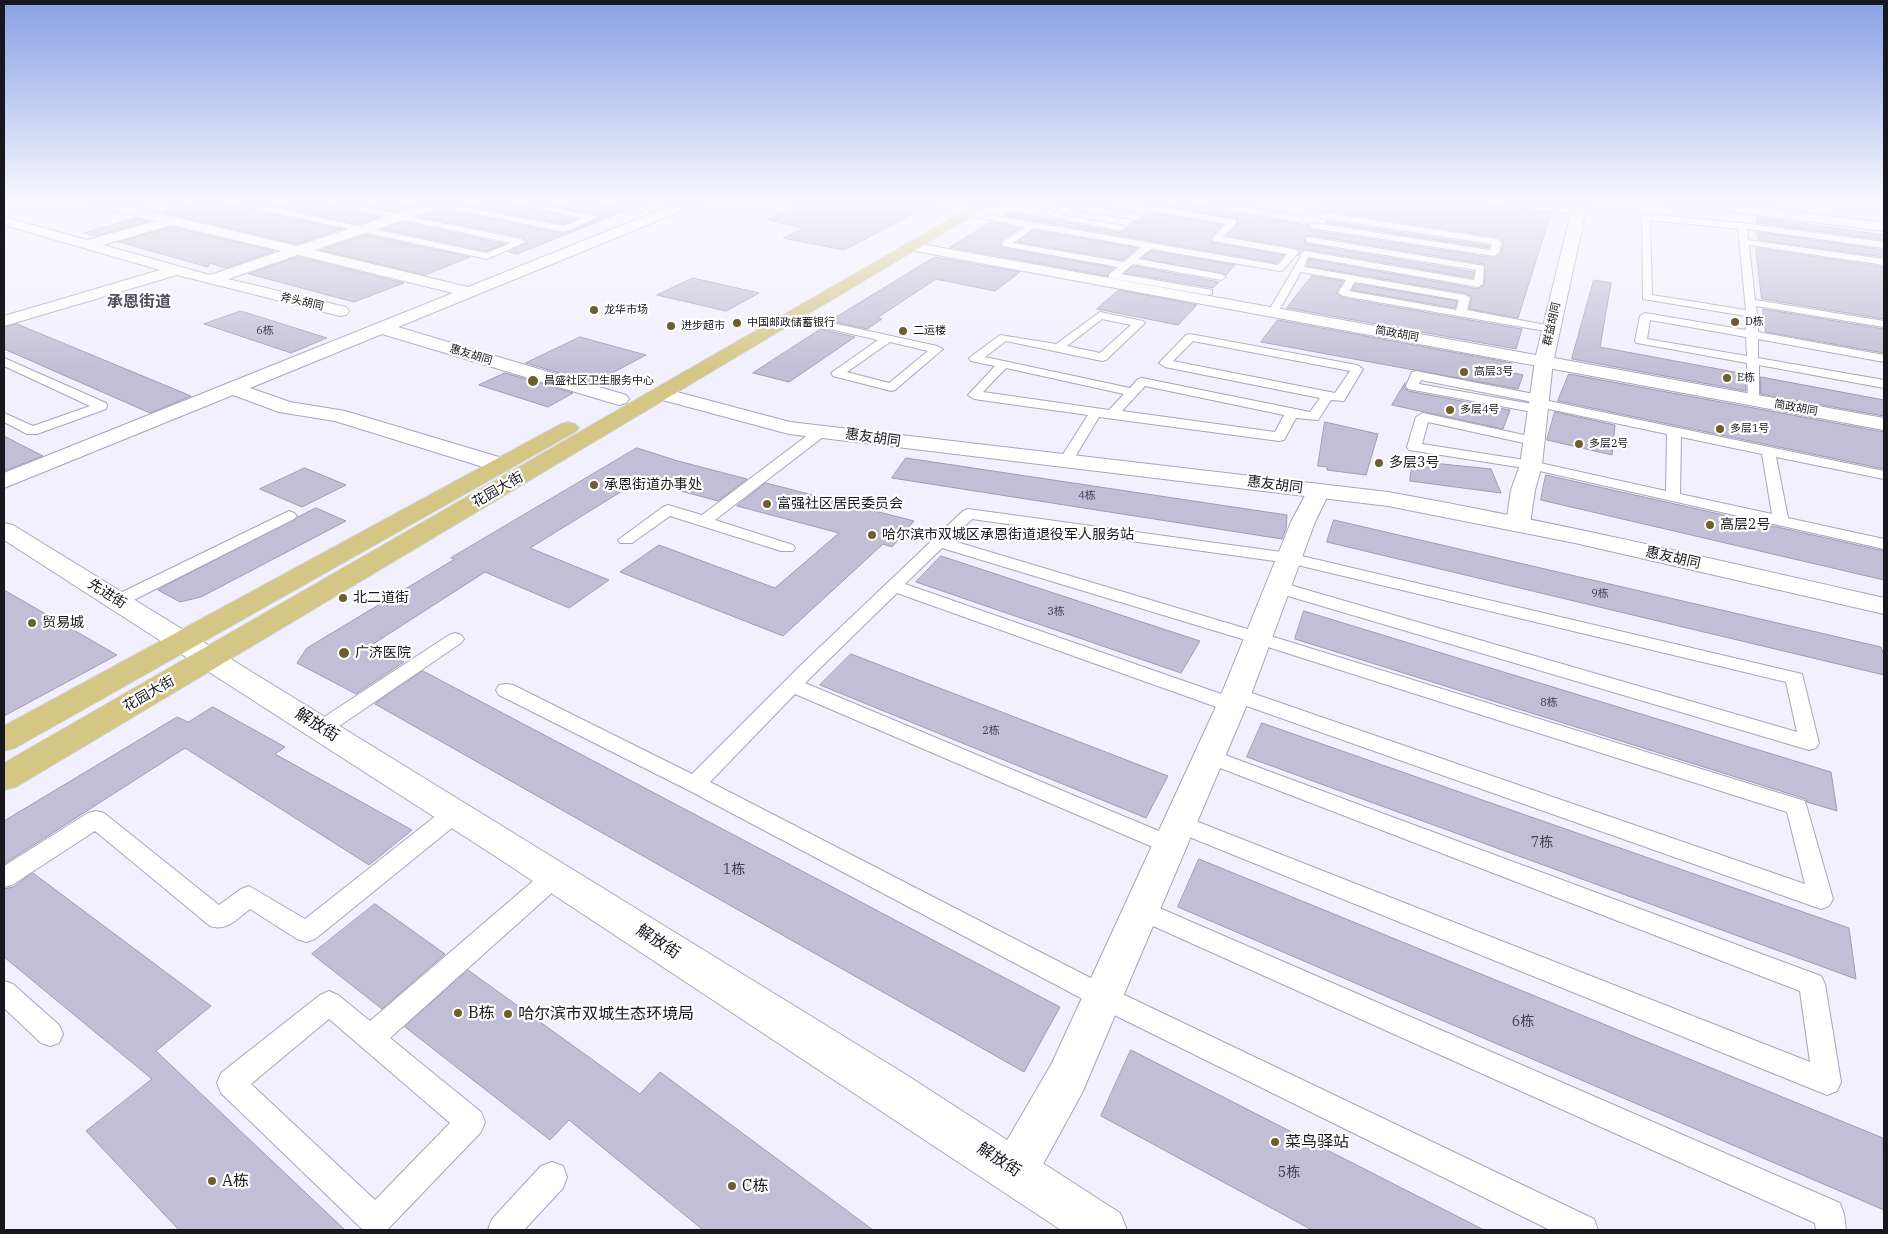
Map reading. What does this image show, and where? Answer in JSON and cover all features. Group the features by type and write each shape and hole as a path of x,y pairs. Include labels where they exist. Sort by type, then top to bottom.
{"main road":[{"name":"花园大街","path":"4,778 197,649 501,464 876,258"},
{"name":"花园大街","path":"4,740 197,649 662,394 890,258"}],"street":[{"name":"斧头胡同","path":"131,258 210,280 340,311"},
{"path":"210,280 276,258"},
{"path":"324,258 469,292"},
{"path":"4,481 554,258"},
{"name":"简政胡同","path":"974,258 1884,424"},
{"name":"群益胡同","path":"1518,524 1523,490 1531,465 1544,361 1567,258"},
{"path":"4,321 175,270"},
{"name":"惠友胡同","path":"381,328 619,399"},
{"path":"232,388 286,408 338,415 501,464"},
{"name":"惠友胡同","path":"662,394 789,428 1067,459 1388,499 1518,524 1884,606"},
{"path":"1015,1170 1067,1078 1234,700 1302,522 1318,491"},
{"name":"先进街","path":"4,530 197,649"},
{"name":"解放街","path":"197,649 1015,1170 1103,1230"}],"lane":[{"path":"1088,258 1221,277"},
{"path":"1135,258 1113,276 1208,292"},
{"path":"1221,258 1280,268 1289,258"},
{"path":"1273,312 1303,258"},
{"path":"1326,258 1478,284 1481,268 1417,258"},
{"path":"1647,258 1647,297 1752,314"},
{"path":"1746,258 1754,335 1753,400"},
{"path":"1853,258 1884,262"},
{"path":"1298,269 1465,298 1460,312"},
{"path":"1352,278 1343,293 1551,329"},
{"path":"1750,302 1884,324"},
{"path":"1058,348 1100,314 1139,323 1102,357 1004,337 975,358 1132,392"},
{"path":"1884,358 1646,316 1641,341 1884,384"},
{"path":"790,317 888,338 937,349 891,387 837,373 888,338"},
{"path":"1190,336 1357,369 1339,398 1328,396 1184,367 1165,363 1190,336"},
{"path":"4,362 101,406 32,431 4,417"},
{"path":"1003,364 974,395 1279,437 1292,413"},
{"path":"1538,404 1412,386 1416,375 1538,404 1884,475"},
{"path":"1111,415 1142,382 1312,417 1328,396"},
{"path":"1076,410 1091,384"},
{"path":"1067,459 1095,413"},
{"path":"1533,441 1423,417 1414,447 1531,465 1884,544"},
{"path":"704,521 822,431"},
{"path":"1673,497 1674,431"},
{"path":"1768,451 1781,521"},
{"path":"626,540 668,510 787,548"},
{"path":"695,784 792,685 968,514 1283,573 1795,678 1809,744 1283,573"},
{"path":"118,601 289,516"},
{"path":"894,586 1820,899 1797,807 1258,638 940,542"},
{"path":"322,728 456,639"},
{"path":"792,685 1175,834 1827,1082 1812,984 1209,756"},
{"path":"506,690 695,784 1103,997 1583,1230"},
{"path":"4,878 96,819 219,919 248,896 306,932 455,813"},
{"path":"370,1038 554,876"},
{"path":"1141,910 1829,1214 1831,1230"},
{"path":"4,992 50,1034"},
{"path":"329,1003 370,1038 471,1122 375,1221 230,1083 329,1003"},
{"path":"503,1230 552,1177"}],"building":[{"path":"174,258 255,258 226,268 210,263 208,267"},
{"path":"300,258 404,283 354,302 249,274"},
{"path":"353,258 469,258 425,275"},
{"path":"934,258 1020,272 995,291 936,279 877,318 882,319 867,329 830,321"},
{"path":"1007,258 1056,258 1114,268 1107,276"},
{"path":"1109,258 1126,258 1123,260"},
{"path":"1142,258 1191,258 1235,265 1226,275"},
{"path":"1246,258 1282,258 1277,263"},
{"path":"1355,258 1388,258 1474,272 1473,278"},
{"path":"1445,258 1537,258 1518,318 1469,309 1472,297 1465,293 1307,266 1309,259 1478,289 1485,284 1484,264"},
{"path":"1757,258 1821,258 1884,267 1884,319 1762,299"},
{"path":"1134,266 1219,282 1213,288 1125,273"},
{"path":"1312,276 1343,281 1336,293 1343,298 1522,329 1516,349 1287,308"},
{"path":"693,278 759,293 726,311 657,295"},
{"path":"1594,280 1611,283 1600,347 1745,374 1746,391 1572,359"},
{"path":"1356,284 1457,301 1455,308 1352,290"},
{"path":"1119,290 1197,305 1178,325 1097,309"},
{"path":"1763,309 1884,329 1884,353 1766,332"},
{"path":"241,311 327,338 291,353 204,324"},
{"path":"1278,320 1512,363 1510,372 1523,375 1518,389 1261,342"},
{"path":"17,324 191,396 150,413 4,349 4,328"},
{"path":"821,329 855,337 789,382 753,373"},
{"path":"580,337 646,355 593,383 526,363"},
{"path":"505,373 573,393 548,407 479,385"},
{"path":"1569,374 1884,432 1884,469 1558,401"},
{"path":"1761,377 1884,400 1884,416 1761,394"},
{"name":"多层4号","path":"1405,383 1404,387 1408,391 1510,410 1503,429 1392,405"},
{"path":"1555,412 1615,425 1612,455 1547,440"},
{"path":"1325,422 1378,434 1366,475 1327,470 1327,467 1318,466"},
{"path":"4,436 43,456 4,471"},
{"path":"637,448 747,479 718,501 640,480 530,548 609,580 569,608 485,572 370,646 404,662 356,694 297,663 307,648 455,559 451,558"},
{"path":"906,458 1287,515 1286,529 1282,539 892,478"},
{"path":"1413,461 1491,469 1501,493 1410,481"},
{"path":"305,468 346,485 302,507 260,489"},
{"name":"高层2号","path":"1546,475 1884,551 1884,580 1541,500"},
{"path":"766,483 914,521 892,547 883,544 783,636 620,572 659,545 775,588 839,533 737,506"},
{"path":"316,508 346,521 201,597 180,602 158,590"},
{"path":"1334,520 1881,647 1884,655 1884,675 1327,542"},
{"path":"941,556 1200,641 1181,673 916,582"},
{"name":"贸易城","path":"4,590 117,655 4,716"},
{"path":"1304,611 1831,772 1837,811 1807,802 1806,799 1295,639"},
{"path":"851,654 1168,776 1146,818 820,685"},
{"path":"423,671 1060,1007 1024,1072 375,704"},
{"path":"213,707 285,747 275,754 412,830 369,865 185,748 4,864 4,821 177,717 188,722"},
{"path":"1262,723 1849,928 1856,979 1247,757"},
{"path":"1199,859 1883,1138 1884,1210 1178,907"},
{"path":"33,873 211,1006 156,1051 345,1230 179,1230 86,1131 152,1079 4,957 4,889 13,887"},
{"path":"375,904 445,954 382,1009 312,954"},
{"path":"468,970 640,1094 660,1072 873,1230 703,1230 569,1120 550,1140 405,1027"},
{"path":"1131,1050 1484,1230 1312,1230 1101,1116"}],"place":[{"name":"龙华市场","path":"594,310"},
{"name":"D栋","path":"1735,322"},
{"name":"中国邮政储蓄银行","path":"737,323"},
{"name":"进步超市","path":"671,326"},
{"name":"二运楼","path":"903,331"},
{"name":"高层3号","path":"1464,372"},
{"name":"E栋","path":"1727,378"},
{"name":"昌盛社区卫生服务中心","path":"533,381"},
{"name":"多层4号","path":"1450,410"},
{"name":"多层1号","path":"1720,429"},
{"name":"多层2号","path":"1579,444"},
{"name":"多层3号","path":"1379,463"},
{"name":"承恩街道办事处","path":"594,485"},
{"name":"富强社区居民委员会","path":"767,504"},
{"name":"高层2号","path":"1710,525"},
{"name":"哈尔滨市双城区承恩街道退役军人服务站","path":"872,535"},
{"name":"北二道街","path":"343,598"},
{"name":"贸易城","path":"32,623"},
{"name":"广济医院","path":"344,653"},
{"name":"B栋","path":"458,1013"},
{"name":"哈尔滨市双城生态环境局","path":"508,1014"},
{"name":"菜鸟驿站","path":"1275,1142"},
{"name":"A栋","path":"212,1181"},
{"name":"C栋","path":"732,1186"}],"district":[{"name":"承恩街道","path":"139,302"}]}
